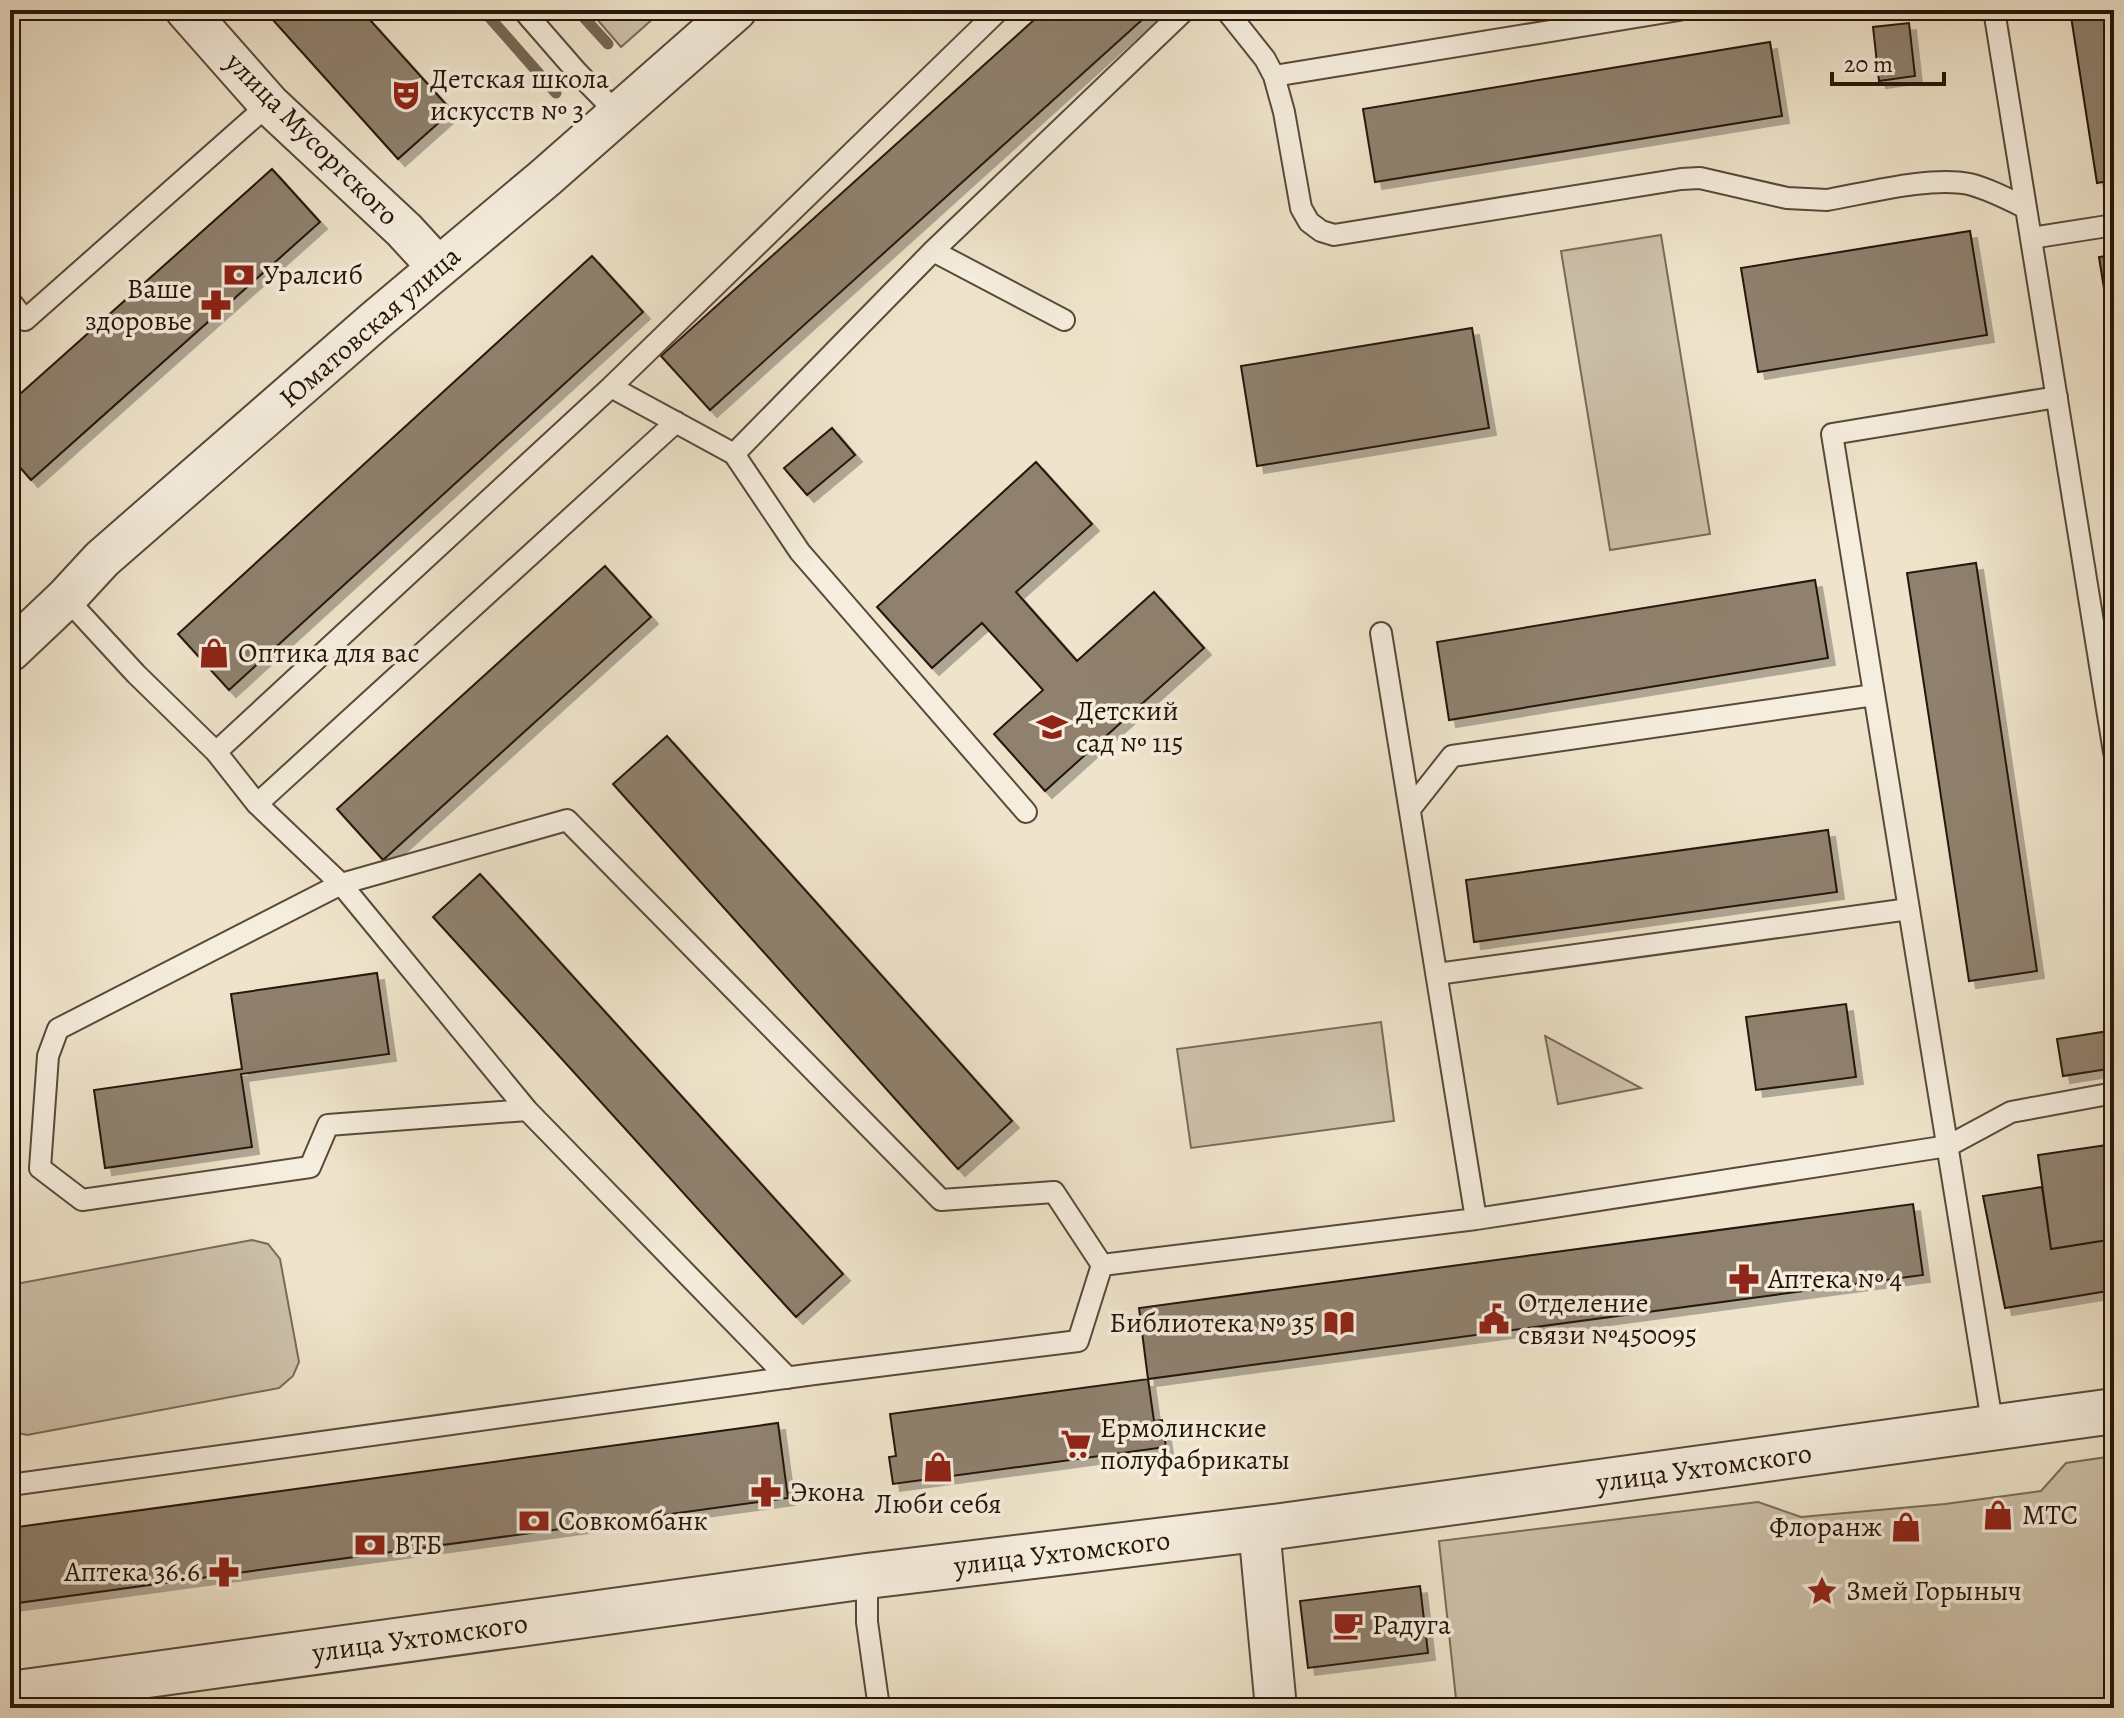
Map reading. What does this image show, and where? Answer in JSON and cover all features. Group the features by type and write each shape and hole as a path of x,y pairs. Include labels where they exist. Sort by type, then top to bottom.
{"street":[{"name":"улица Мусоргского","path":"186,10 269,104 404,230 438,267"},
{"name":"Юматовская улица","path":"10,651 102,559 736,10"},
{"name":"улица Ухтомского","path":"10,1694 867,1576 1259,1528 2114,1411"},
{"path":"1259,1528 1276,1708"}],"lane":[{"path":"523,10 618,114"},
{"path":"216,752 611,387 999,10"},
{"path":"734,454 933,251 1185,10"},
{"path":"1226,10 1265,59 1274,76 1284,112 1301,208 1309,222 1321,231 1334,235 1700,178 1768,195 1809,200 1827,200 1935,182 1965,183 2026,208"},
{"path":"1274,76 1679,10"},
{"path":"1994,10 2114,752"},
{"path":"10,301 25,320 269,104"},
{"path":"2031,238 2114,225"},
{"path":"933,251 1064,320"},
{"path":"611,387 734,454 800,552 1026,812"},
{"path":"1993,1428 1832,434 2057,397"},
{"path":"257,804 676,422"},
{"path":"66,598 136,674 216,752 257,804 341,884 527,1110 788,1378"},
{"path":"1381,633 1476,1219"},
{"path":"1410,809 1452,756 1874,695"},
{"path":"527,1110 328,1125 310,1167 82,1200 40,1168 48,1056 58,1029 341,884 567,820 941,1200 1054,1192 1102,1265"},
{"path":"1437,974 1909,909"},
{"path":"1102,1265 1476,1219 1948,1146 2011,1112 2114,1093"},
{"path":"10,1485 1078,1341 1102,1265"},
{"path":"867,1576 867,1622 879,1708"}],"shaded area":[{"path":"589,10 663,10 621,47"},
{"path":"1661,235 1710,534 1610,550 1561,251"},
{"path":"1381,1022 1394,1121 1191,1148 1177,1049"},
{"path":"1545,1036 1641,1088 1558,1104"},
{"path":"252,1240 268,1244 280,1259 299,1362 293,1376 279,1388 27,1435 10,1431 10,1285"},
{"path":"2114,1456 2114,1708 1457,1708 1439,1541 1758,1502 1801,1517 1945,1504 2041,1491 2066,1463"}],"building":[{"path":"264,10 361,10 452,111 398,159"},
{"path":"1045,10 1153,10 710,410 661,356"},
{"path":"2070,10 2114,10 2114,180 2097,183"},
{"path":"1909,23 1915,76 1879,81 1873,27"},
{"path":"1770,42 1782,116 1375,182 1363,109"},
{"path":"272,169 320,222 31,480 10,456 10,403"},
{"path":"1970,231 1987,335 1758,372 1741,268"},
{"path":"2114,255 2114,351 2099,257"},
{"path":"592,256 643,312 229,690 178,634"},
{"path":"1472,328 1489,428 1257,466 1241,366"},
{"path":"832,428 855,455 807,495 784,468"},
{"path":"1036,462 1092,524 1016,592 1077,661 1154,592 1204,648 1045,791 994,734 1043,690 982,623 932,668 877,607"},
{"path":"1976,563 2037,971 1969,981 1907,573"},
{"path":"605,566 651,617 383,860 337,809"},
{"path":"1815,580 1828,658 1449,720 1437,642"},
{"path":"667,736 1012,1121 958,1169 613,784"},
{"path":"1828,830 1837,892 1474,942 1466,880"},
{"path":"480,874 843,1274 796,1317 433,917"},
{"path":"377,973 389,1054 241,1074 252,1147 105,1168 94,1090 242,1069 231,994"},
{"path":"1846,1004 1856,1077 1756,1090 1746,1017"},
{"path":"2109,1031 2114,1068 2063,1076 2057,1039"},
{"path":"2114,1144 2114,1239 2051,1249 2038,1155"},
{"path":"2042,1187 2051,1249 2114,1239 2114,1290 2005,1308 1983,1196"},
{"path":"1913,1204 1923,1275 1148,1379 1139,1308"},
{"path":"1148,1379 1154,1421 1162,1420 1166,1447 893,1484 889,1457 896,1456 890,1414"},
{"path":"778,1423 788,1498 10,1604 10,1528"},
{"path":"1420,1586 1428,1653 1308,1668 1300,1601"}],"waterway":[{"path":"483,10 556,93"},
{"path":"577,10 608,44"}],"place":[{"name":"Детская школа искусств № 3","path":"406,95"},
{"name":"Уралсиб","path":"239,275"},
{"name":"Ваше здоровье","path":"216,305"},
{"name":"Оптика для вас","path":"214,653"},
{"name":"Детский сад № 115","path":"1052,727"},
{"name":"Аптека № 4","path":"1744,1279"},
{"name":"Отделение связи №450095","path":"1494,1319"},
{"name":"Библиотека № 35","path":"1339,1323"},
{"name":"Ермолинские полуфабрикаты","path":"1076,1444"},
{"name":"Люби себя","path":"938,1467"},
{"name":"Экона","path":"766,1492"},
{"name":"МТС","path":"1998,1515"},
{"name":"Совкомбанк","path":"534,1521"},
{"name":"Флоранж","path":"1906,1527"},
{"name":"ВТБ","path":"370,1545"},
{"name":"Аптека 36.6","path":"224,1572"},
{"name":"Змей Горыныч","path":"1822,1591"},
{"name":"Радуга","path":"1348,1625"}]}
